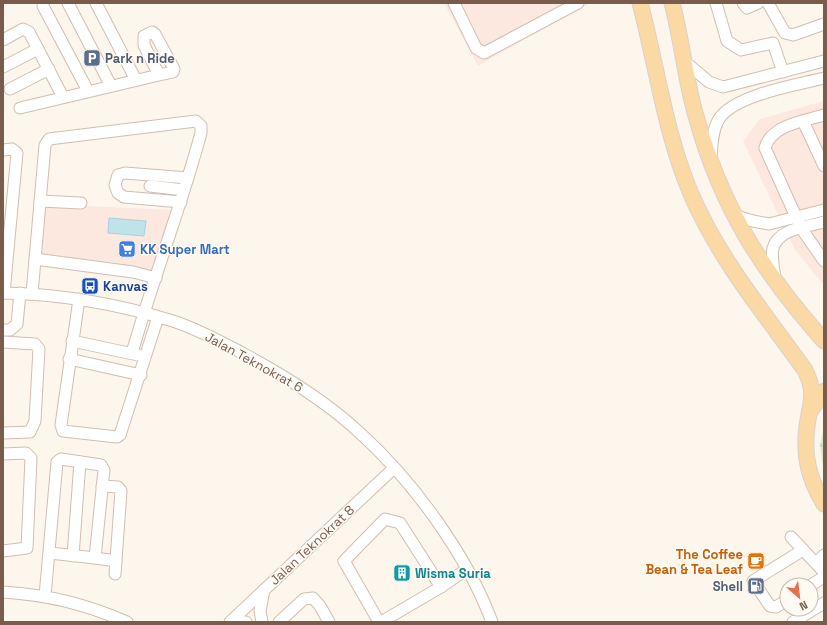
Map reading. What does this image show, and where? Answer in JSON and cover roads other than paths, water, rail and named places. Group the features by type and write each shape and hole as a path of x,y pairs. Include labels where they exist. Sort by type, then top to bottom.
{"main road":[{"path":"640,3 671,138 691,193 704,220 736,277 805,370 812,386 811,411 807,426 805,455 813,486 824,504"},
{"path":"672,3 696,115 710,163 733,215 776,284 824,341"},
{"path":"811,411 824,391"}],"street":[{"path":"68,3 111,86"},
{"path":"96,3 136,80"},
{"path":"454,3 476,48 484,53 578,3"},
{"path":"716,3 727,41 741,50 773,43 783,72"},
{"path":"743,3 747,8 758,3"},
{"path":"768,3 785,33 789,35 824,24"},
{"path":"43,6 88,91"},
{"path":"3,40 26,29 29,32 63,97"},
{"path":"3,67 38,49"},
{"path":"684,61 709,82 723,87 824,61"},
{"path":"10,88 49,69"},
{"path":"20,108 159,75"},
{"path":"710,163 715,129 718,120 729,108 745,99 824,78"},
{"path":"824,115 789,126 773,134 769,138 765,148 799,223 824,261"},
{"path":"32,294 45,145 49,138 196,121 201,126 201,133 181,202 143,314 132,353"},
{"path":"803,121 824,164"},
{"path":"3,150 12,149 17,153 6,249 4,293"},
{"path":"181,202 124,197 118,193 115,182 118,175 125,173 188,178"},
{"path":"150,186 184,190"},
{"path":"40,201 81,203"},
{"path":"776,284 773,255 775,243 783,234 799,223 824,210"},
{"path":"733,215 769,224 824,222"},
{"path":"35,259 133,272 156,278"},
{"name":"Jalan Teknokrat 6","path":"4,293 20,293 79,299 173,321 214,338 278,372 312,395 360,432 394,468 442,528 467,569 492,622"},
{"path":"3,330 10,330 17,324 20,293"},
{"path":"79,299 69,359 61,426 64,431 117,437 120,435 158,317"},
{"path":"72,341 145,357"},
{"path":"3,342 35,344 39,349 35,421 33,429 30,432 3,433"},
{"path":"69,359 140,375"},
{"path":"3,454 26,453 31,458 27,548 3,551"},
{"path":"45,596 50,554 57,462 61,459 101,465 104,470 96,558"},
{"path":"73,556 80,462"},
{"name":"Jalan Teknokrat 8","path":"230,622 394,468"},
{"path":"102,486 118,487 121,490 115,574"},
{"path":"441,587 400,523 385,519 344,562 380,622 441,587 467,569"},
{"path":"791,537 824,572"},
{"path":"779,605 776,607 770,606 753,581 803,550"},
{"path":"50,554 116,561"},
{"path":"816,563 824,555"},
{"path":"262,622 260,611 264,590"},
{"path":"3,592 57,598 103,612 127,622"},
{"path":"279,622 304,599 312,598 320,606 329,622"},
{"path":"794,622 824,603"}],"water":[{"path":"109,218 146,221 144,236 108,233"}],"place":[{"name":"Park n Ride","path":"92,58"},
{"name":"KK Super Mart","path":"127,249"},
{"name":"Kanvas","path":"90,286"},
{"name":"The Coffee Bean & Tea Leaf","path":"756,561"},
{"name":"Wisma Suria","path":"402,573"},
{"name":"Shell","path":"756,586"}]}
